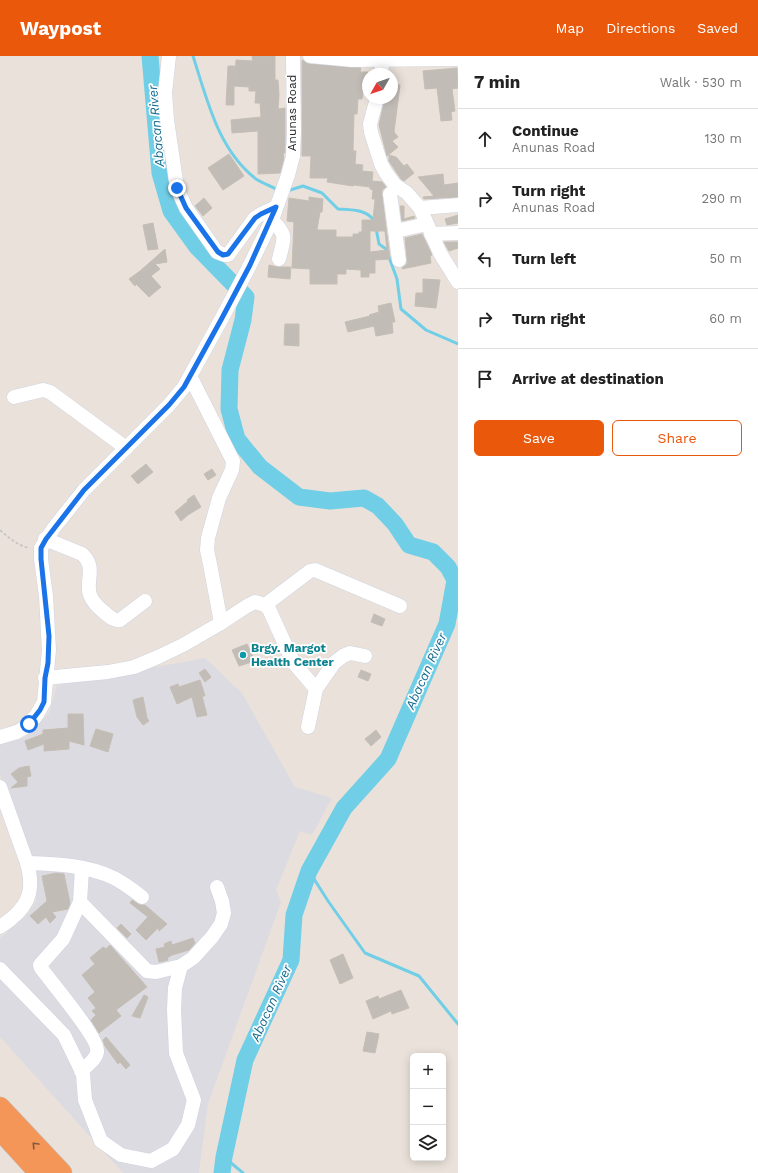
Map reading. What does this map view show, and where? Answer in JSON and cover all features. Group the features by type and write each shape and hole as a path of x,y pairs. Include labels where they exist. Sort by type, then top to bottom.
{"highway":[{"path":"0,1107 62,1173"},
{"path":"0,1130 39,1173"}],"street":[{"path":"169,56 165,93 167,120 177,188 186,208 218,252 225,256 255,218 261,214 275,210 279,227 284,235 279,259"},
{"name":"Anunas Road","path":"43,544 84,490 169,405 184,387 250,265 275,210 291,166 293,156 293,56"},
{"path":"310,56 337,60 382,63 458,59"},
{"path":"375,104 371,116 371,132 381,164 386,173 399,260"},
{"path":"389,193 407,194 420,208 440,254 458,282"},
{"path":"420,208 458,205"},
{"path":"400,230 429,229 458,233"},
{"path":"190,376 233,461 232,470 219,498 208,538 210,564 221,623"},
{"path":"14,397 43,390 50,392 126,448"},
{"path":"0,737 17,732 24,728 36,716 44,702 49,636 41,559 43,544 82,554 87,558 90,568 89,594 96,605 112,618 120,620 145,600"},
{"path":"265,605 310,571 315,570 400,606"},
{"path":"45,678 108,672 134,667 164,654 221,623 246,606 255,602 265,605 269,609 293,662 316,689"},
{"path":"308,727 316,689 334,663 350,653 365,656"},
{"path":"0,787 31,875 30,894 12,919 0,927"},
{"path":"27,863 52,864 82,868 113,877 126,884 142,897"},
{"path":"81,1071 96,1057 98,1051 96,1045 88,1030 40,965 63,939 80,902 82,868"},
{"path":"80,902 147,971 156,972 181,966 194,958 221,924 224,913 217,887"},
{"path":"0,969 64,1035 83,1074 85,1100 101,1141 120,1155 151,1161 172,1149 188,1125 194,1100 176,1053 174,1010 175,988 181,966"}],"path":[{"path":"0,530 21,546 29,548 43,544"}],"shaded area":[{"path":"205,658 242,693 295,787 332,798 312,835 300,831 276,890 281,902 208,1104 199,1173 123,1173 0,1037 0,938 26,916 36,901 37,873 33,857 0,774 0,744 25,738 49,713 57,685"}],"building":[{"path":"252,56 275,56 275,80 278,80 279,94 278,109 285,108 285,153 283,153 284,158 280,173 258,174 258,131 232,133 231,120 261,117 260,103 255,103 256,91 249,91 249,87 234,86 234,105 226,105 228,66 235,66 235,78 236,60 253,61"},
{"path":"302,60 309,64 361,68 362,99 358,99 357,114 354,114 353,151 356,151 355,164 363,165 362,171 373,172 372,181 382,182 386,187 382,190 382,195 390,259 375,260 375,273 369,273 369,277 361,277 361,270 346,269 346,274 337,274 337,284 310,284 310,269 292,268 294,222 287,221 289,198 309,201 309,197 323,199 322,212 320,212 317,230 336,230 336,237 353,237 353,234 359,234 359,232 362,232 362,220 373,220 375,199 372,199 373,190 370,189 370,187 327,182 328,178 310,178 311,156 302,156","holes":["370,231 385,231 387,250 370,252"]},
{"path":"457,68 458,88 452,89 455,111 451,112 452,120 441,121 437,88 425,89 423,71"},
{"path":"398,85 400,85 398,101"},
{"path":"384,104 398,104 394,132 398,137 392,141 398,147 387,156 379,125"},
{"path":"229,154 244,176 223,190 208,168"},
{"path":"389,155 396,157 404,166 407,164 414,173 404,181 401,179 389,161"},
{"path":"443,174 444,185 458,183 458,197 424,199 423,197 434,196 418,177"},
{"path":"204,198 212,208 203,216 195,206"},
{"path":"400,206 404,206 404,219 414,216 415,218 402,221"},
{"path":"458,215 458,223 447,225 445,219"},
{"path":"153,223 158,249 148,250 143,225"},
{"path":"422,234 432,255 430,256 431,263 402,269 407,264 405,238"},
{"path":"444,242 458,242 458,248 449,251"},
{"path":"165,249 167,262 155,264 160,269 151,276 161,287 149,297 129,279"},
{"path":"269,265 277,267 291,267 290,279 268,277"},
{"path":"423,279 440,280 436,308 415,306 416,293 423,293"},
{"path":"391,303 395,322 392,322 393,333 376,336 374,326 348,332 345,322 370,316 369,315 379,312 378,306"},
{"path":"285,324 299,324 299,346 284,345"},
{"path":"146,464 153,472 138,484 131,476"},
{"path":"212,469 216,475 208,480 204,474"},
{"path":"194,495 201,507 181,521 175,512"},
{"path":"374,614 385,619 382,626 371,622"},
{"name":"Brgy. Margot Health Center","path":"247,644 255,661 239,666 232,650"},
{"path":"205,669 211,677 205,682 199,673"},
{"path":"361,670 371,674 368,681 358,677"},
{"path":"200,680 205,696 202,696 207,715 197,717 192,697 177,704 170,687 178,684 179,687"},
{"path":"143,697 147,718 149,721 143,725 137,717 133,700"},
{"path":"68,714 83,714 84,745 69,741 69,749 44,751 44,744 28,750 25,741 43,734 43,730 68,728"},
{"path":"96,729 113,734 108,752 90,746"},
{"path":"376,730 381,737 371,746 365,739"},
{"path":"29,766 31,776 27,777 27,786 11,788 18,782 11,774 19,768"},
{"path":"56,873 64,874 70,903 68,909 52,912 56,917 50,923 46,917 38,924 30,916 47,901 42,876"},
{"path":"132,900 140,905 145,905 167,924 159,931 158,928 146,940 136,930 148,917 130,903"},
{"path":"121,924 131,934 127,938 117,928"},
{"path":"193,938 195,943 189,950 172,955 167,958 168,960 159,962 156,949 165,947 164,944 171,941 172,945"},
{"path":"110,945 147,987 116,1010 121,1016 99,1033 91,1020 96,1015 92,1011 96,1008 88,998 95,992 82,975 95,964 90,958 103,947 106,949"},
{"path":"343,954 353,978 340,984 330,960"},
{"path":"401,990 409,1008 392,1014 391,1011 373,1019 366,1001 378,996 379,999"},
{"path":"144,995 148,997 140,1018 132,1016"},
{"path":"367,1032 379,1034 375,1053 363,1051"},
{"path":"106,1037 130,1065 126,1069 120,1062 118,1064 105,1046 103,1040"}],"waterway":[{"name":"Abacan River","path":"150,56 160,173 171,211 197,247 246,297 243,320 230,370 229,409 237,439 260,467 299,497 330,501 364,498 378,506 395,524 409,545 433,552 448,567 455,580 447,624 388,759 344,808 309,871 294,915 291,960 245,1060 224,1157 222,1173"},
{"path":"193,56 209,106 223,139 232,154 256,179 278,190"},
{"path":"287,191 303,186 322,193 338,209 363,212 374,221"},
{"path":"376,228 379,244 386,249 397,279 401,309 426,330 458,344"},
{"name":"Abacan River","path":"455,580 458,587"},
{"path":"309,871 328,901 365,953 419,976 458,1024"},
{"path":"224,1157 243,1173"}],"place":[{"name":"Brgy. Margot Health Center","path":"243,655"}],"route":[{"path":"29,724 36,716 44,702 45,678 49,650 49,636 46,619 46,596 41,548 53,529 93,479 169,405 184,387 250,265 272,220 276,207 255,218 225,256 218,252 186,208 177,188"}]}
